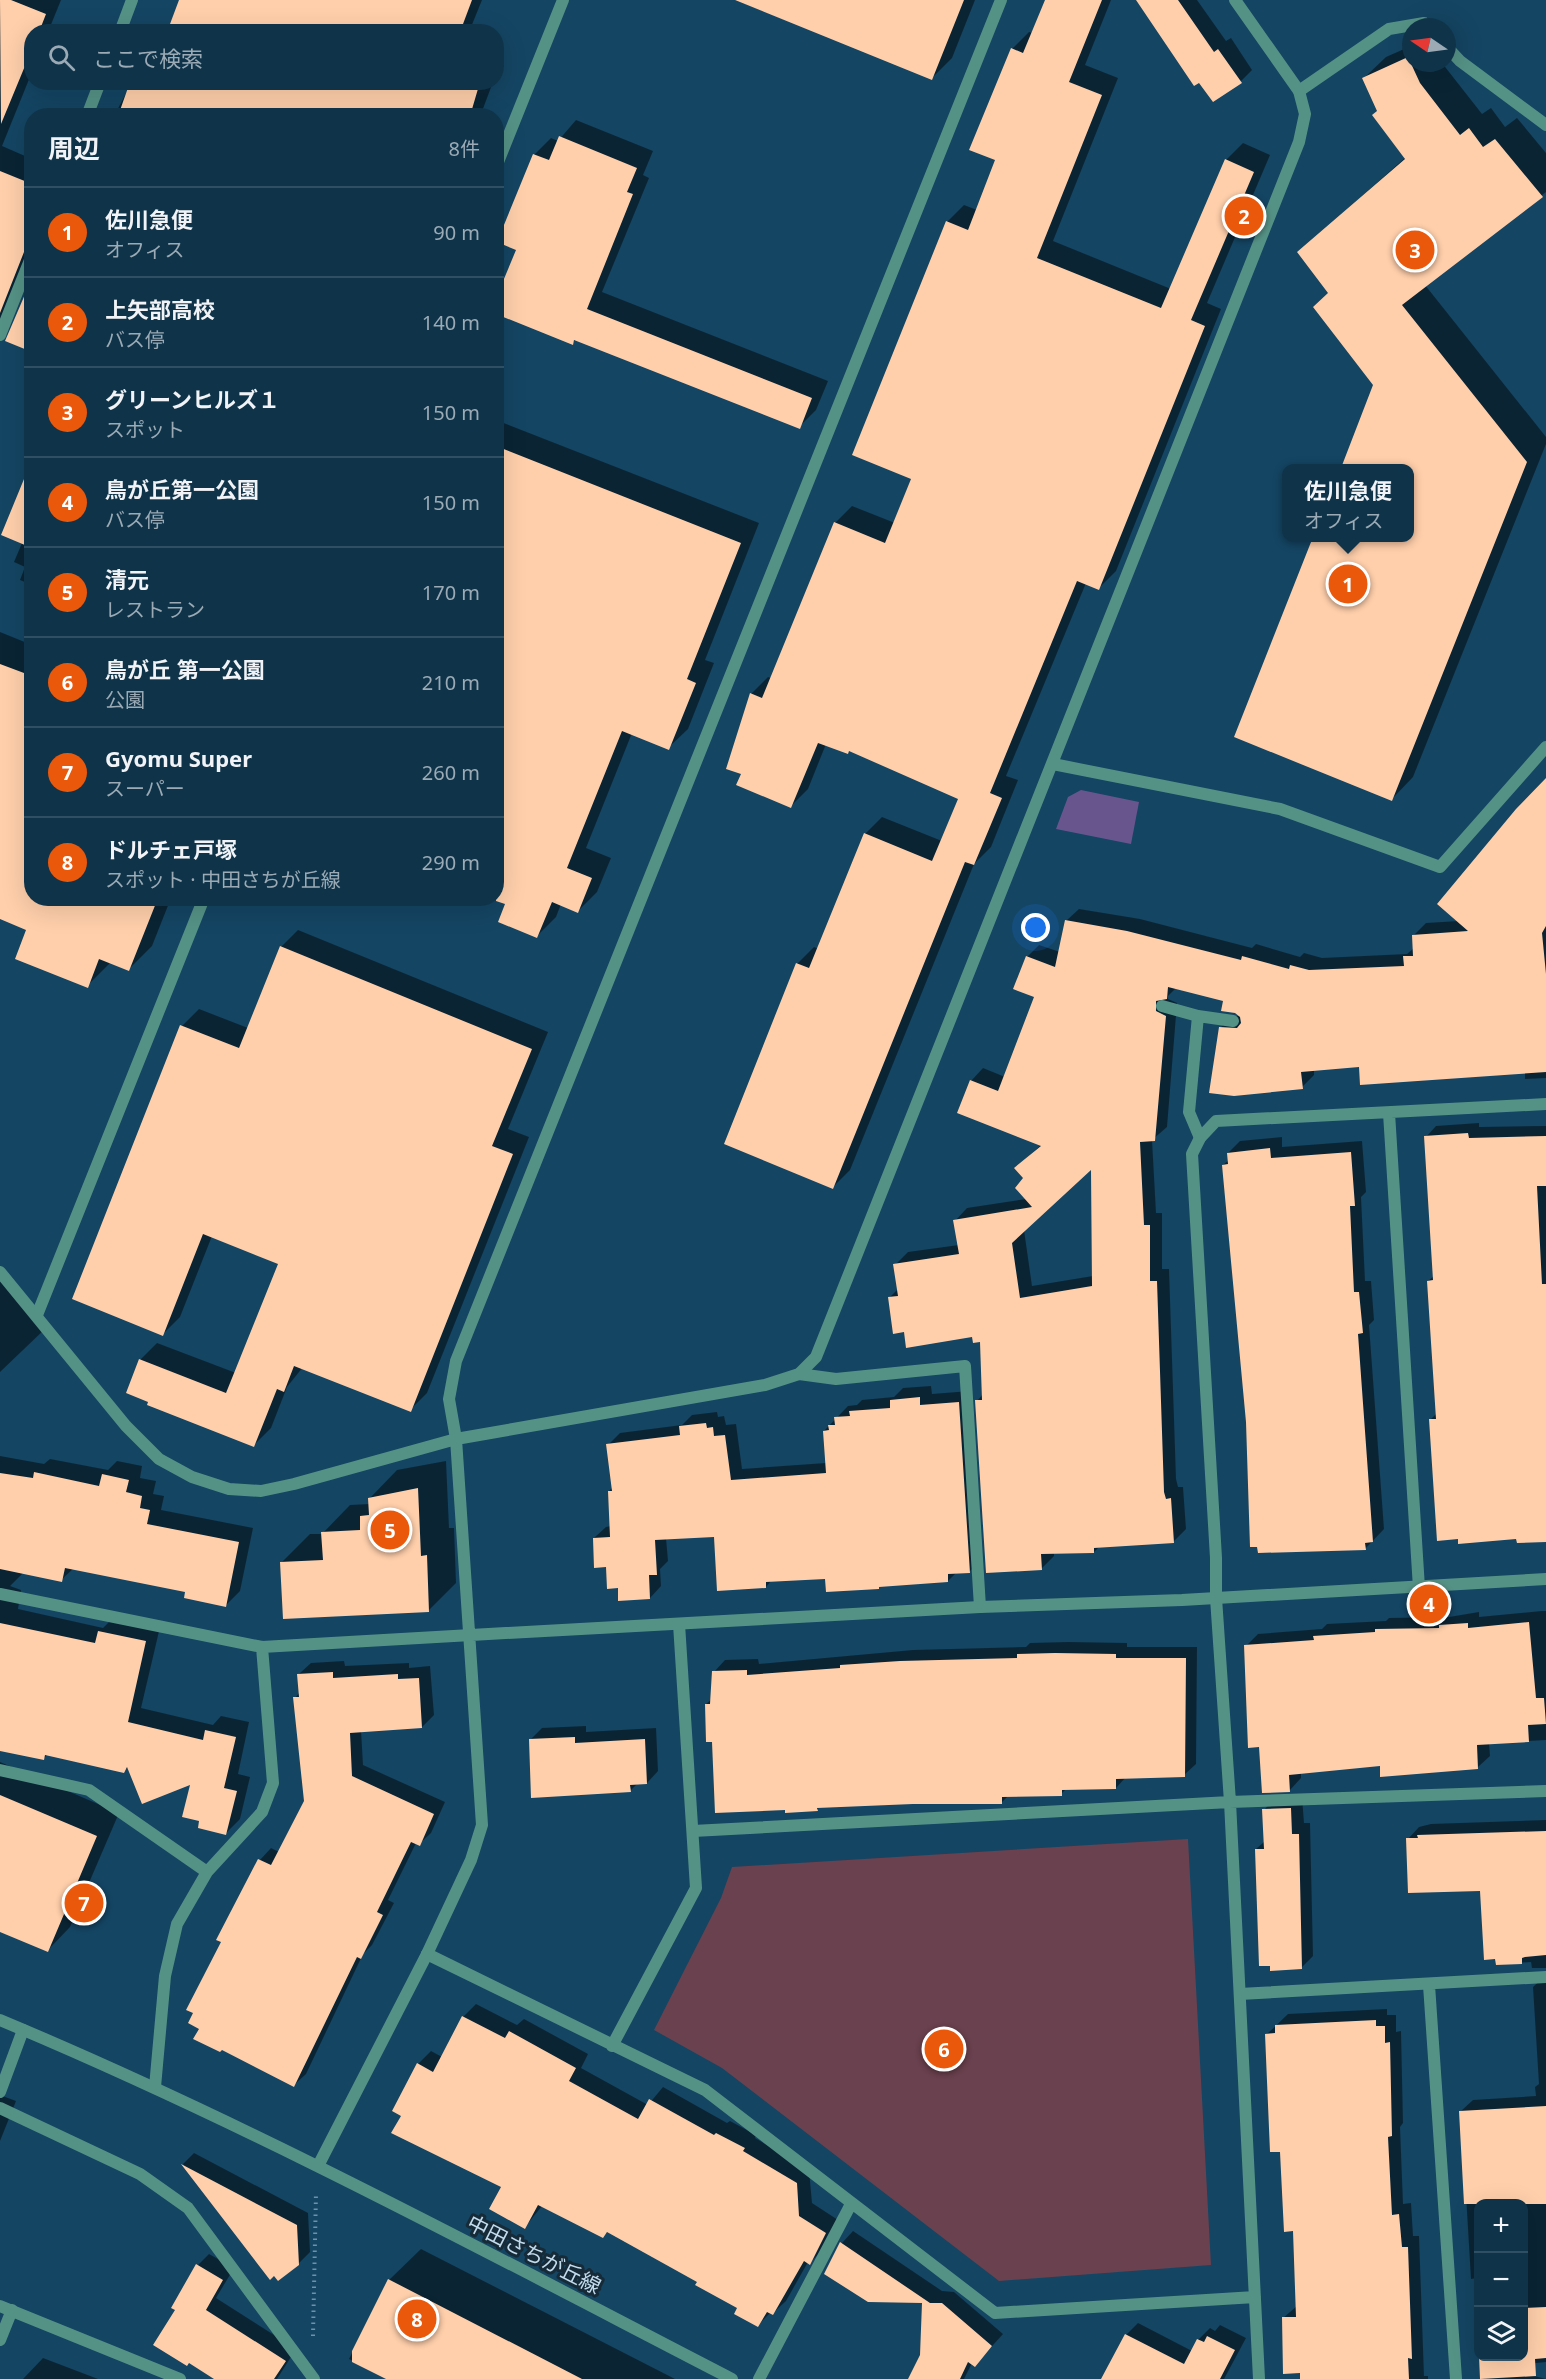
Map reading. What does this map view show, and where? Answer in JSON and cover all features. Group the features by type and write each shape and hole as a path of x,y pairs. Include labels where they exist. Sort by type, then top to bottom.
{"street":[{"path":"123,24 132,0"},
{"path":"504,147 563,0"},
{"path":"318,2166 427,1954 471,1860 482,1825 456,1439 449,1399 456,1361 1001,0"},
{"path":"799,1374 816,1357 1299,142 1305,114 1299,91 1234,0"},
{"path":"1299,91 1389,29 1402,27"},
{"path":"1456,57 1546,124"},
{"path":"90,108 97,90"},
{"path":"0,334 24,275"},
{"path":"1053,764 1280,809 1440,867 1546,747"},
{"path":"37,1315 201,906"},
{"path":"1162,1006 1198,1016 1233,1021"},
{"path":"1198,1016 1189,1112 1200,1138"},
{"path":"1262,2378 1255,2297 1230,1802 1216,1598 1216,1558 1192,1154 1200,1138 1216,1121 1546,1104"},
{"path":"1389,1113 1419,1588"},
{"path":"0,1272 126,1426 159,1459 192,1477 229,1489 261,1491 456,1439 765,1384 799,1374 836,1379 965,1366 980,1607"},
{"path":"0,1594 262,1647 980,1607 1216,1598 1546,1580"},
{"path":"612,2046 696,1888 679,1624"},
{"path":"155,2087 165,1976 177,1924 207,1872 262,1812 273,1784 262,1647"},
{"path":"0,1770 89,1790 207,1872"},
{"path":"693,1831 1230,1802 1546,1791"},
{"path":"427,1954 705,2090 995,2313 1255,2297"},
{"path":"1240,1994 1546,1977"},
{"path":"1429,1985 1456,2379"},
{"name":"中田さちが丘線","path":"0,2020 155,2087 318,2166 732,2379"},
{"path":"0,2092 23,2030"},
{"path":"0,2108 140,2174 188,2208 313,2378"},
{"path":"759,2379 851,2204"},
{"path":"0,2340 6,2308 180,2379"}],"path":[{"path":"313,2378 313,2238 318,2166"}],"shaded area":[{"path":"1081,790 1139,802 1131,844 1056,829 1068,797"},
{"path":"1188,1839 1211,2265 999,2281 722,2068 654,2030 721,1898 732,1867"}],"building":[{"path":"0,0 11,0 46,14 42,24 24,24 24,68 1,124"},
{"path":"179,0 472,0 463,24 170,24"},
{"path":"735,0 964,0 932,80"},
{"path":"1045,0 1102,0 1069,82 1102,95 1037,258 1161,308 1225,159 1254,172 1191,320 1205,326 1099,590 1077,581 990,793 1002,798 974,865 965,862 833,1189 724,1144 796,963 809,968 864,833 932,861 958,799 849,751 848,754 818,743 791,808 736,785 741,774 726,769 750,693 762,698 834,522 885,543 911,479 852,455 946,221 968,230 995,160 969,150 1011,48 1023,53"},
{"path":"1136,0 1178,0 1214,52 1218,49 1242,83 1213,102 1199,83 1194,86"},
{"path":"1402,60 1402,72 1415,72 1420,83 1460,135 1469,128 1483,147 1495,139 1543,197 1402,305 1527,462 1392,801 1234,737 1311,542 1414,542 1414,464 1343,464 1373,385 1313,307 1328,293 1297,252 1405,159 1372,115 1377,111 1362,78"},
{"path":"127,90 478,90 472,108 121,108"},
{"path":"559,136 637,168 627,192 633,194 587,309 812,398 800,429 574,340 573,345 504,317 504,279 516,250 504,245 504,225 533,154 549,160"},
{"path":"0,171 24,181 24,252 0,313"},
{"path":"24,297 24,349 5,341"},
{"path":"504,449 741,543 687,679 696,683 669,750 622,731 567,868 592,878 578,913 552,902 537,938 498,922 505,904"},
{"path":"24,479 24,545 1,535"},
{"path":"0,664 24,673 24,906 155,906 129,971 99,959 88,988 15,959 26,930 0,919"},
{"path":"1546,778 1546,926 1542,933 1546,974 1546,1072 1360,1085 1359,1067 1301,1072 1303,1089 1234,1096 1209,1093 1219,1027 1237,1028 1241,1023 1240,1017 1235,1013 1221,1011 1223,1001 1168,987 1167,999 1156,1001 1156,1011 1166,1016 1155,1141 1140,1142 1144,1225 1150,1225 1150,1281 1157,1281 1164,1492 1166,1499 1171,1498 1174,1543 1094,1548 1094,1553 1041,1554 1042,1570 986,1573 975,1400 982,1400 980,1342 973,1343 972,1337 906,1348 904,1332 893,1334 888,1297 898,1296 893,1264 959,1254 953,1220 1032,1207 1015,1188 1023,1178 1014,1168 1041,1146 957,1113 970,1080 998,1091 1034,997 1013,989 1026,956 1055,967 1065,920 1127,931 1241,960 1242,956 1289,969 1290,965 1309,970 1404,966 1403,956 1413,956 1412,935 1468,931 1437,904 1516,809","holes":["1091,1170 1092,1286 1020,1298 1012,1243"]},
{"path":"280,946 532,1049 492,1146 513,1154 411,1412 294,1366 284,1392 277,1389 254,1447 147,1405 148,1402 126,1393 139,1359 226,1393 278,1264 203,1234 163,1336 72,1299 180,1025 239,1048"},
{"path":"1468,1133 1469,1138 1546,1136 1546,1186 1537,1186 1542,1284 1546,1284 1546,1542 1517,1543 1516,1539 1458,1544 1458,1539 1437,1541 1429,1419 1436,1419 1427,1281 1433,1280 1424,1136"},
{"path":"1270,1148 1271,1158 1351,1152 1355,1206 1350,1206 1354,1292 1359,1292 1363,1333 1358,1334 1373,1542 1365,1543 1366,1550 1258,1553 1257,1547 1250,1547 1246,1422 1222,1165 1228,1164 1227,1153"},
{"path":"920,1397 920,1405 959,1402 970,1573 948,1574 948,1582 879,1587 879,1589 826,1592 825,1579 766,1582 766,1588 717,1591 714,1537 655,1540 657,1575 649,1575 650,1599 618,1601 618,1588 607,1589 606,1567 594,1568 593,1538 610,1537 608,1491 612,1491 606,1444 680,1435 679,1426 706,1423 707,1428 713,1427 714,1436 725,1435 731,1480 826,1473 823,1431 829,1430 828,1425 835,1425 834,1417 850,1416 849,1411 890,1408 890,1400"},
{"path":"34,1472 99,1486 102,1474 129,1480 126,1492 142,1496 140,1508 150,1510 147,1524 239,1542 226,1607 184,1598 185,1592 65,1568 62,1582 0,1569 0,1473 33,1478"},
{"path":"418,1488 421,1556 427,1555 429,1612 283,1619 280,1562 323,1560 321,1532 360,1530 360,1516 369,1515 368,1498"},
{"path":"1529,1622 1536,1698 1544,1698 1546,1724 1528,1725 1529,1742 1477,1745 1478,1769 1380,1777 1380,1766 1289,1775 1290,1792 1262,1793 1259,1747 1248,1748 1244,1645 1314,1640 1313,1636 1375,1632 1375,1629 1439,1628 1439,1625 1468,1623 1468,1628"},
{"path":"0,1623 95,1643 98,1631 146,1641 128,1722 203,1740 205,1730 236,1737 224,1788 237,1791 226,1835 198,1828 199,1821 182,1817 190,1785 142,1804 127,1767 124,1773 45,1755 44,1760 0,1751"},
{"path":"1017,1654 1116,1654 1116,1658 1186,1658 1185,1777 1116,1779 1116,1789 1062,1790 1062,1796 1002,1797 1002,1804 913,1804 817,1808 818,1811 785,1813 785,1810 715,1813 712,1742 706,1742 705,1704 710,1704 712,1671 747,1670 747,1675 840,1668 840,1665 1017,1658"},
{"path":"333,1672 333,1678 398,1674 398,1679 419,1678 422,1728 350,1733 352,1776 434,1814 420,1846 411,1842 377,1912 383,1915 361,1959 357,1957 294,2087 222,2050 220,2052 193,2039 199,2029 188,2023 193,2013 186,2010 221,1942 216,1940 258,1859 271,1865 304,1801 293,1697 299,1697 297,1674"},
{"path":"575,1737 575,1743 645,1739 647,1784 630,1785 631,1792 531,1798 529,1739"},
{"path":"0,1795 97,1836 48,1952 0,1932"},
{"path":"1291,1808 1292,1834 1299,1834 1302,1969 1270,1971 1270,1966 1259,1966 1255,1849 1264,1849 1262,1809"},
{"path":"1546,1831 1546,1955 1522,1958 1522,1964 1496,1965 1495,1959 1484,1960 1480,1891 1408,1893 1406,1838 1418,1838 1417,1835"},
{"path":"462,2016 505,2038 509,2031 576,2068 569,2081 638,2119 649,2099 714,2135 716,2133 745,2148 743,2151 797,2183 799,2216 826,2233 810,2265 804,2261 773,2315 767,2312 758,2327 734,2314 737,2308 695,2285 697,2282 607,2232 603,2238 538,2205 525,2229 489,2209 501,2187 391,2133 401,2116 392,2111 417,2063 433,2072"},
{"path":"1376,2020 1376,2026 1385,2026 1385,2043 1390,2042 1392,2136 1388,2137 1392,2215 1399,2214 1402,2247 1408,2247 1412,2359 1408,2358 1409,2379 1300,2379 1300,2373 1283,2374 1282,2317 1296,2317 1293,2231 1284,2232 1280,2152 1270,2152 1265,2034 1275,2033 1275,2025"},
{"path":"1546,2106 1546,2204 1528,2204 1528,2199 1474,2199 1474,2204 1464,2204 1459,2111"},
{"path":"181,2164 297,2225 299,2265 278,2281 274,2276 270,2280"},
{"path":"840,2242 930,2303 942,2303 992,2346 975,2367 968,2362 960,2379 908,2379 920,2355 922,2303 868,2302 824,2274"},
{"path":"196,2264 223,2280 206,2310 286,2361 274,2379 214,2379 189,2363 187,2366 153,2345 175,2310 171,2308"},
{"path":"388,2279 582,2379 386,2379 352,2362 352,2351"},
{"path":"1546,2307 1546,2358 1535,2359 1536,2376 1480,2379 1479,2361 1528,2361 1528,2308"},
{"path":"1125,2334 1184,2364 1197,2339 1204,2342 1207,2336 1235,2350 1220,2379 1101,2379"}],"place":[{"name":"上矢部高校","path":"1244,216"},
{"name":"グリーンヒルズ１","path":"1415,250"},
{"name":"佐川急便","path":"1348,584"},
{"name":"清元","path":"390,1530"},
{"name":"鳥が丘第一公園","path":"1429,1604"},
{"name":"Gyomu Super","path":"84,1903"},
{"name":"鳥が丘 第一公園","path":"944,2049"},
{"name":"ドルチェ戸塚","path":"417,2319"}]}
